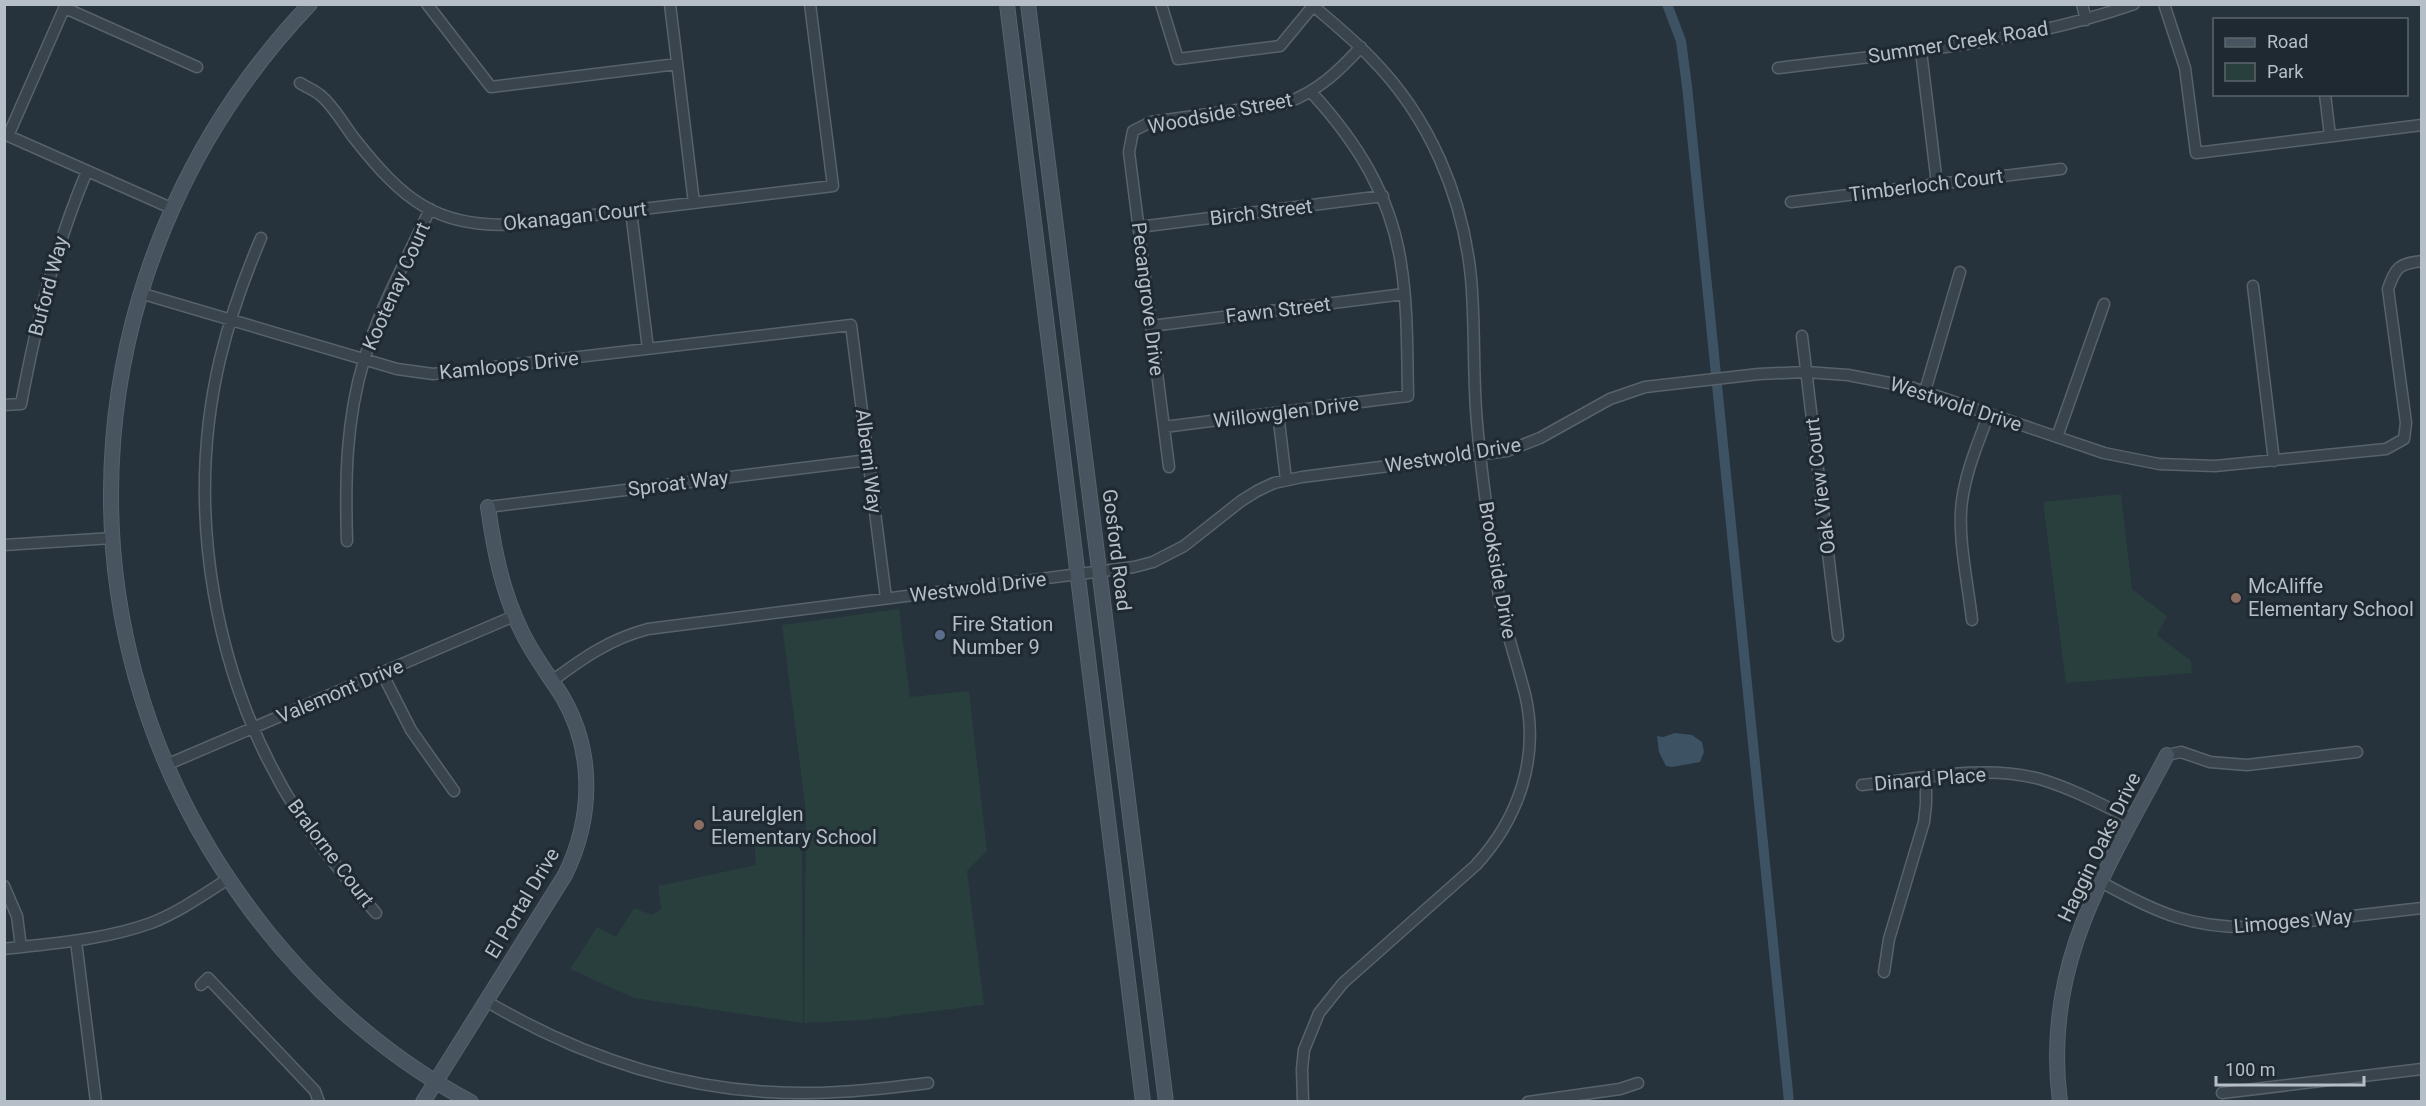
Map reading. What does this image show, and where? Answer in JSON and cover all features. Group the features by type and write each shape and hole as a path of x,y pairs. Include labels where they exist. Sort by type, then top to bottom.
{"street":[{"path":"310,4 266,53 204,143 171,208 140,293 127,340 114,424 111,496 115,574 128,646 147,716 166,765 201,834 228,879 277,944 327,997 383,1044 436,1081 471,1101"},
{"path":"428,4 491,87 677,64"},
{"path":"670,4 694,203"},
{"name":"Okanagan Court","path":"300,83 321,96 381,173 405,194 430,209 464,221 503,225 832,186 810,4"},
{"path":"1007,4 1143,1101"},
{"name":"Gosford Road","path":"1028,4 1166,1101"},
{"path":"1161,4 1178,59 1280,46 1312,5"},
{"path":"2082,4 2086,20"},
{"name":"Summer Creek Road","path":"1778,68 1981,43 2086,20 2134,4"},
{"path":"2164,4 2185,68 2196,153 2421,125"},
{"name":"Brookside Drive","path":"1303,1101 1304,1050 1319,1013 1343,983 1476,865 1488,851 1511,817 1525,778 1530,735 1528,713 1498,591 1476,411 1471,281 1463,225 1443,165 1413,110 1395,85 1361,47 1312,5"},
{"path":"171,208 6,135 66,6 197,67"},
{"name":"Woodside Street","path":"1133,130 1152,122 1286,103 1311,92 1340,71 1361,47"},
{"path":"1921,51 1937,184"},
{"path":"1311,92 1342,127 1360,152 1383,196 1397,240 1404,294"},
{"path":"2325,96 2330,136"},
{"name":"Pecangrove Drive","path":"1133,130 1129,152 1169,467"},
{"name":"Timberloch Court","path":"1791,202 2061,169"},
{"name":"Buford Way","path":"4,405 21,404 45,287 64,228 87,171"},
{"name":"Birch Street","path":"1139,227 1383,196"},
{"name":"Kootenay Court","path":"347,541 346,455 356,391 364,360 388,298 430,209"},
{"path":"631,211 648,349"},
{"name":"Bralorne Court","path":"261,238 230,320 220,360 208,433 205,475 206,527 212,580 229,660 253,728 276,775 314,838 376,913"},
{"name":"Westwold Drive","path":"552,681 591,652 609,642 648,629 1134,567 1170,554 1184,546 1241,501 1257,491 1286,480 1481,455 1525,445 1625,393 1645,387 1759,374 1806,372 1869,378 1925,391 2103,453 2159,464 2215,466 2274,462 2386,449 2404,439 2406,423 2388,289 2395,270 2404,263 2421,261"},
{"path":"1925,391 1960,272"},
{"path":"2253,286 2274,462"},
{"name":"Kamloops Drive","path":"140,293 364,360 415,372 452,373 851,325"},
{"name":"Fawn Street","path":"1151,326 1404,294"},
{"name":"Willowglen Drive","path":"1164,427 1408,396 1404,294"},
{"path":"2057,437 2104,304"},
{"name":"Alberni Way","path":"851,325 886,598"},
{"name":"Oak View Court","path":"1802,336 1838,636"},
{"path":"1278,413 1286,480"},
{"path":"1972,620 1961,503 1968,471 1989,413"},
{"name":"Sproat Way","path":"488,507 868,460"},
{"name":"El Portal Drive","path":"423,1101 565,875 585,819 586,774 583,753 572,717 552,681 534,656 514,616 497,564 488,507"},
{"path":"4,545 112,538"},
{"name":"Valemont Drive","path":"166,765 514,616"},
{"path":"382,673 411,730 454,790"},
{"path":"2167,754 2181,752 2210,762 2247,765 2357,752"},
{"name":"Haggin Oaks Drive","path":"2060,1101 2056,1052 2061,997 2076,938 2101,882 2167,754"},
{"name":"Dinard Place","path":"1862,786 1991,772 2038,779 2082,795 2133,820"},
{"path":"1884,972 1889,939 1924,822 1926,778"},
{"path":"4,949 126,931 153,922 190,904 228,879"},
{"name":"Limoges Way","path":"2101,882 2164,914 2187,921 2234,928 2421,908"},
{"path":"4,886 17,916 21,947"},
{"path":"76,940 96,1101"},
{"path":"201,985 208,978 315,1091 319,1101"},
{"path":"486,1001 542,1032 580,1049 671,1078 712,1086 775,1093 849,1097 928,1083"},
{"path":"2222,1093 2421,1069"},
{"path":"1528,1101 1620,1089 1638,1083"}],"green space":[{"path":"2121,494 2132,589 2167,616 2157,635 2191,661 2192,673 2066,683 2043,502"},
{"path":"899,609 910,697 969,691 987,851 967,871 984,1005 865,1020 804,1023 806,812 782,625"},
{"path":"802,836 803,1023 634,998 570,969 597,927 616,937 634,908 652,915 661,909 658,886 756,865 754,840"}],"water":[{"path":"1675,733 1692,735 1702,742 1704,752 1700,762 1666,766 1659,752 1657,736 1663,737"}],"waterway":[{"path":"1667,4 1681,41 1687,86 1789,1102"}],"place":[{"name":"McAliffe Elementary School","path":"2236,598"},
{"name":"Fire Station Number 9","path":"940,635"},
{"name":"Laurelglen Elementary School","path":"699,825"}]}
